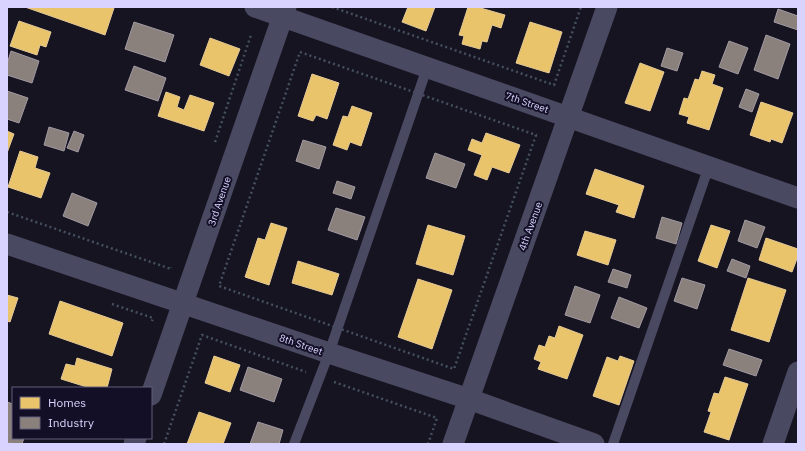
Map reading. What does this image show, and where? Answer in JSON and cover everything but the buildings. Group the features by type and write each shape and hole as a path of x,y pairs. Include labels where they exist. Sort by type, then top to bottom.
{"street":[{"name":"7th Street","path":"255,7 285,12 427,68 569,116 798,198"},
{"name":"4th Avenue","path":"453,444 607,7"},
{"name":"3rd Avenue","path":"152,392 285,12"},
{"name":"8th Street","path":"7,244 469,399 594,444"},
{"path":"772,444 798,372"}],"lane":[{"path":"294,444 329,353 427,68"},
{"path":"613,444 709,166"}],"path":[{"path":"332,7 554,85 581,7"},
{"path":"214,145 252,35"},
{"path":"7,212 171,269 173,262"},
{"path":"105,302 153,318 151,325"},
{"path":"164,444 202,335 437,418 428,444"}]}
